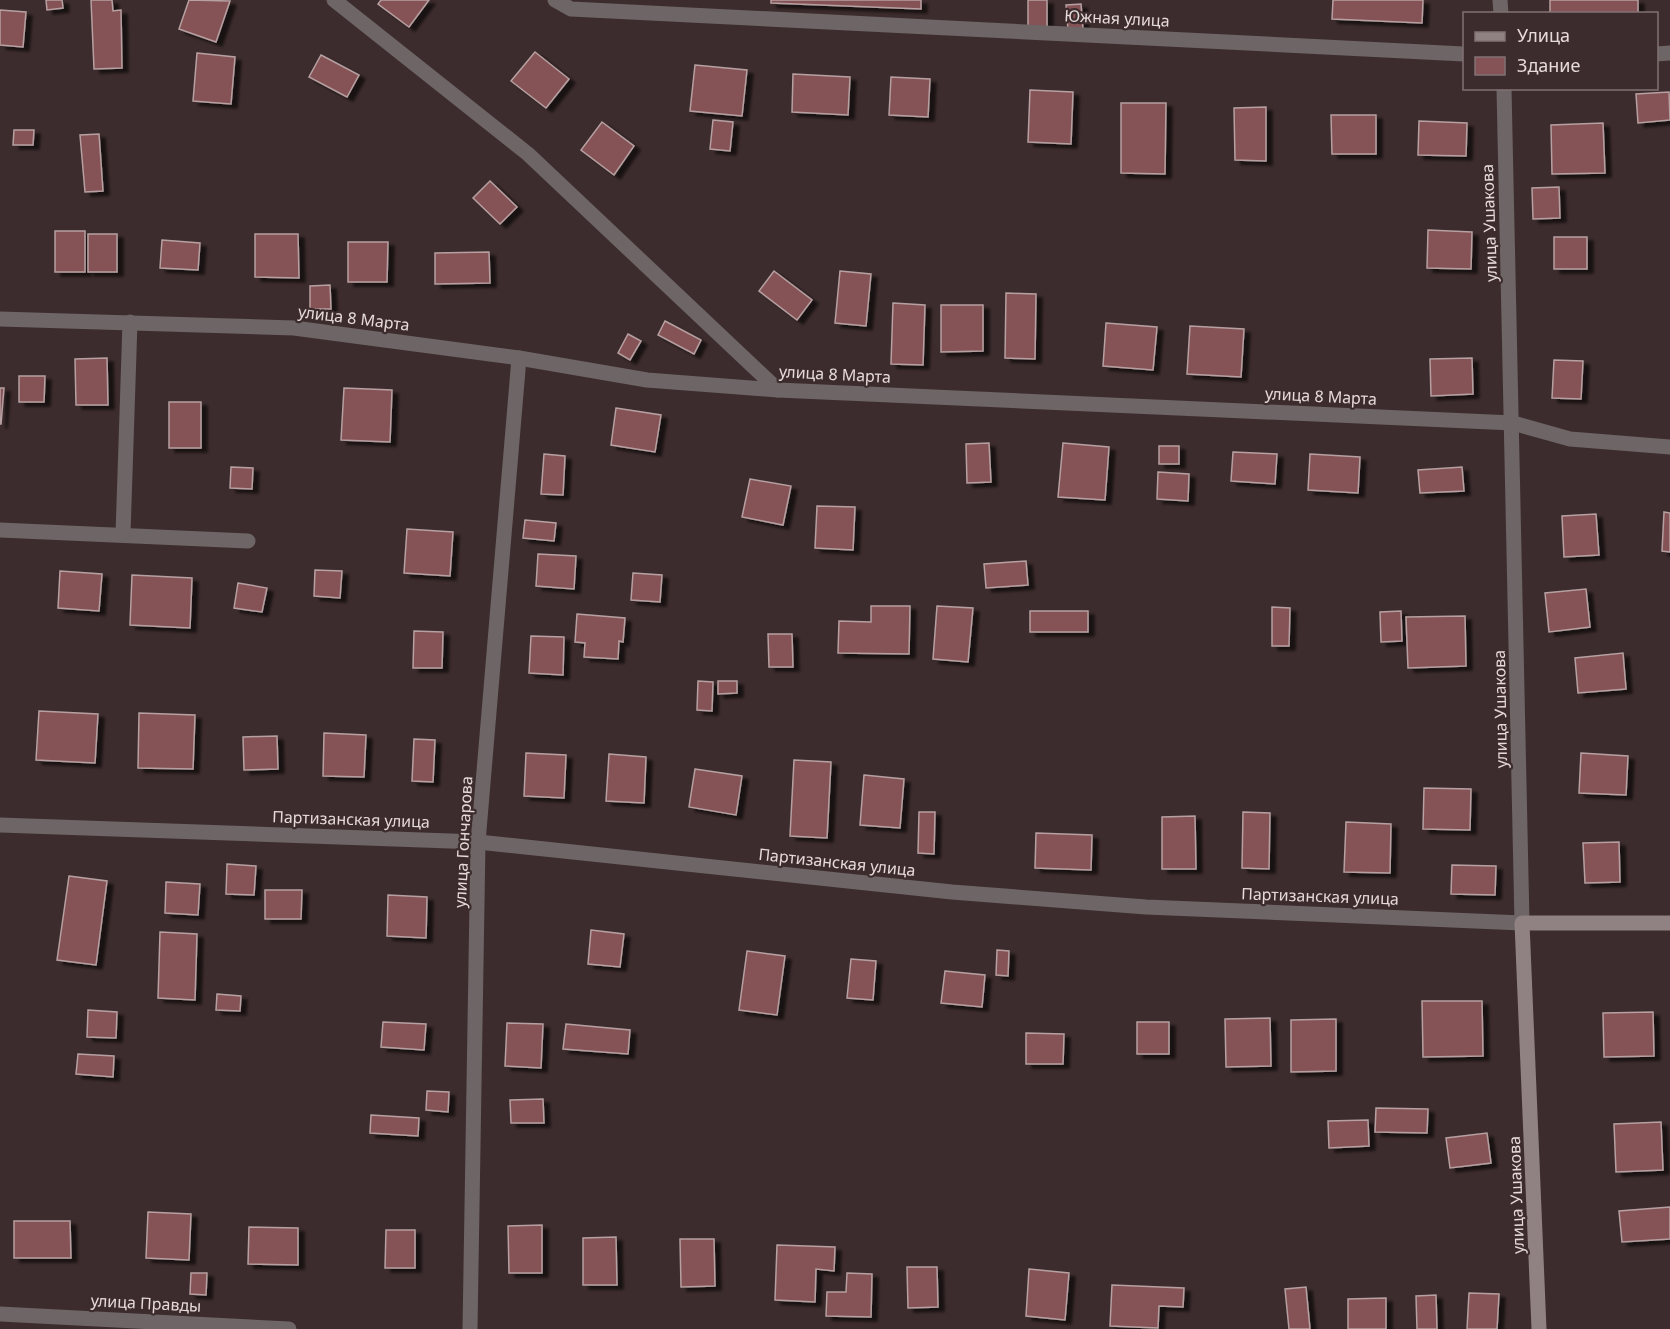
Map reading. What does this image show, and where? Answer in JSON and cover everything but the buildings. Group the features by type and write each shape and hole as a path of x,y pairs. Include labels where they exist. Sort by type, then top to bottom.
{"street":[{"path":"334,0 528,154 778,390"},
{"name":"Южная улица","path":"555,0 571,9 1463,54"},
{"name":"улица Ушакова","path":"1504,90 1522,923 1539,1329"},
{"name":"улица 8 Марта","path":"0,319 294,328 519,358 647,380 778,390 1513,423 1570,439 1670,447"},
{"path":"123,534 130,322"},
{"name":"улица Гончарова","path":"470,1329 478,842 519,358"},
{"path":"0,530 248,541"},
{"name":"Партизанская улица","path":"0,825 478,842 952,892 1146,907 1522,923 1670,923"},
{"name":"улица Правды","path":"0,1314 289,1329"}]}
